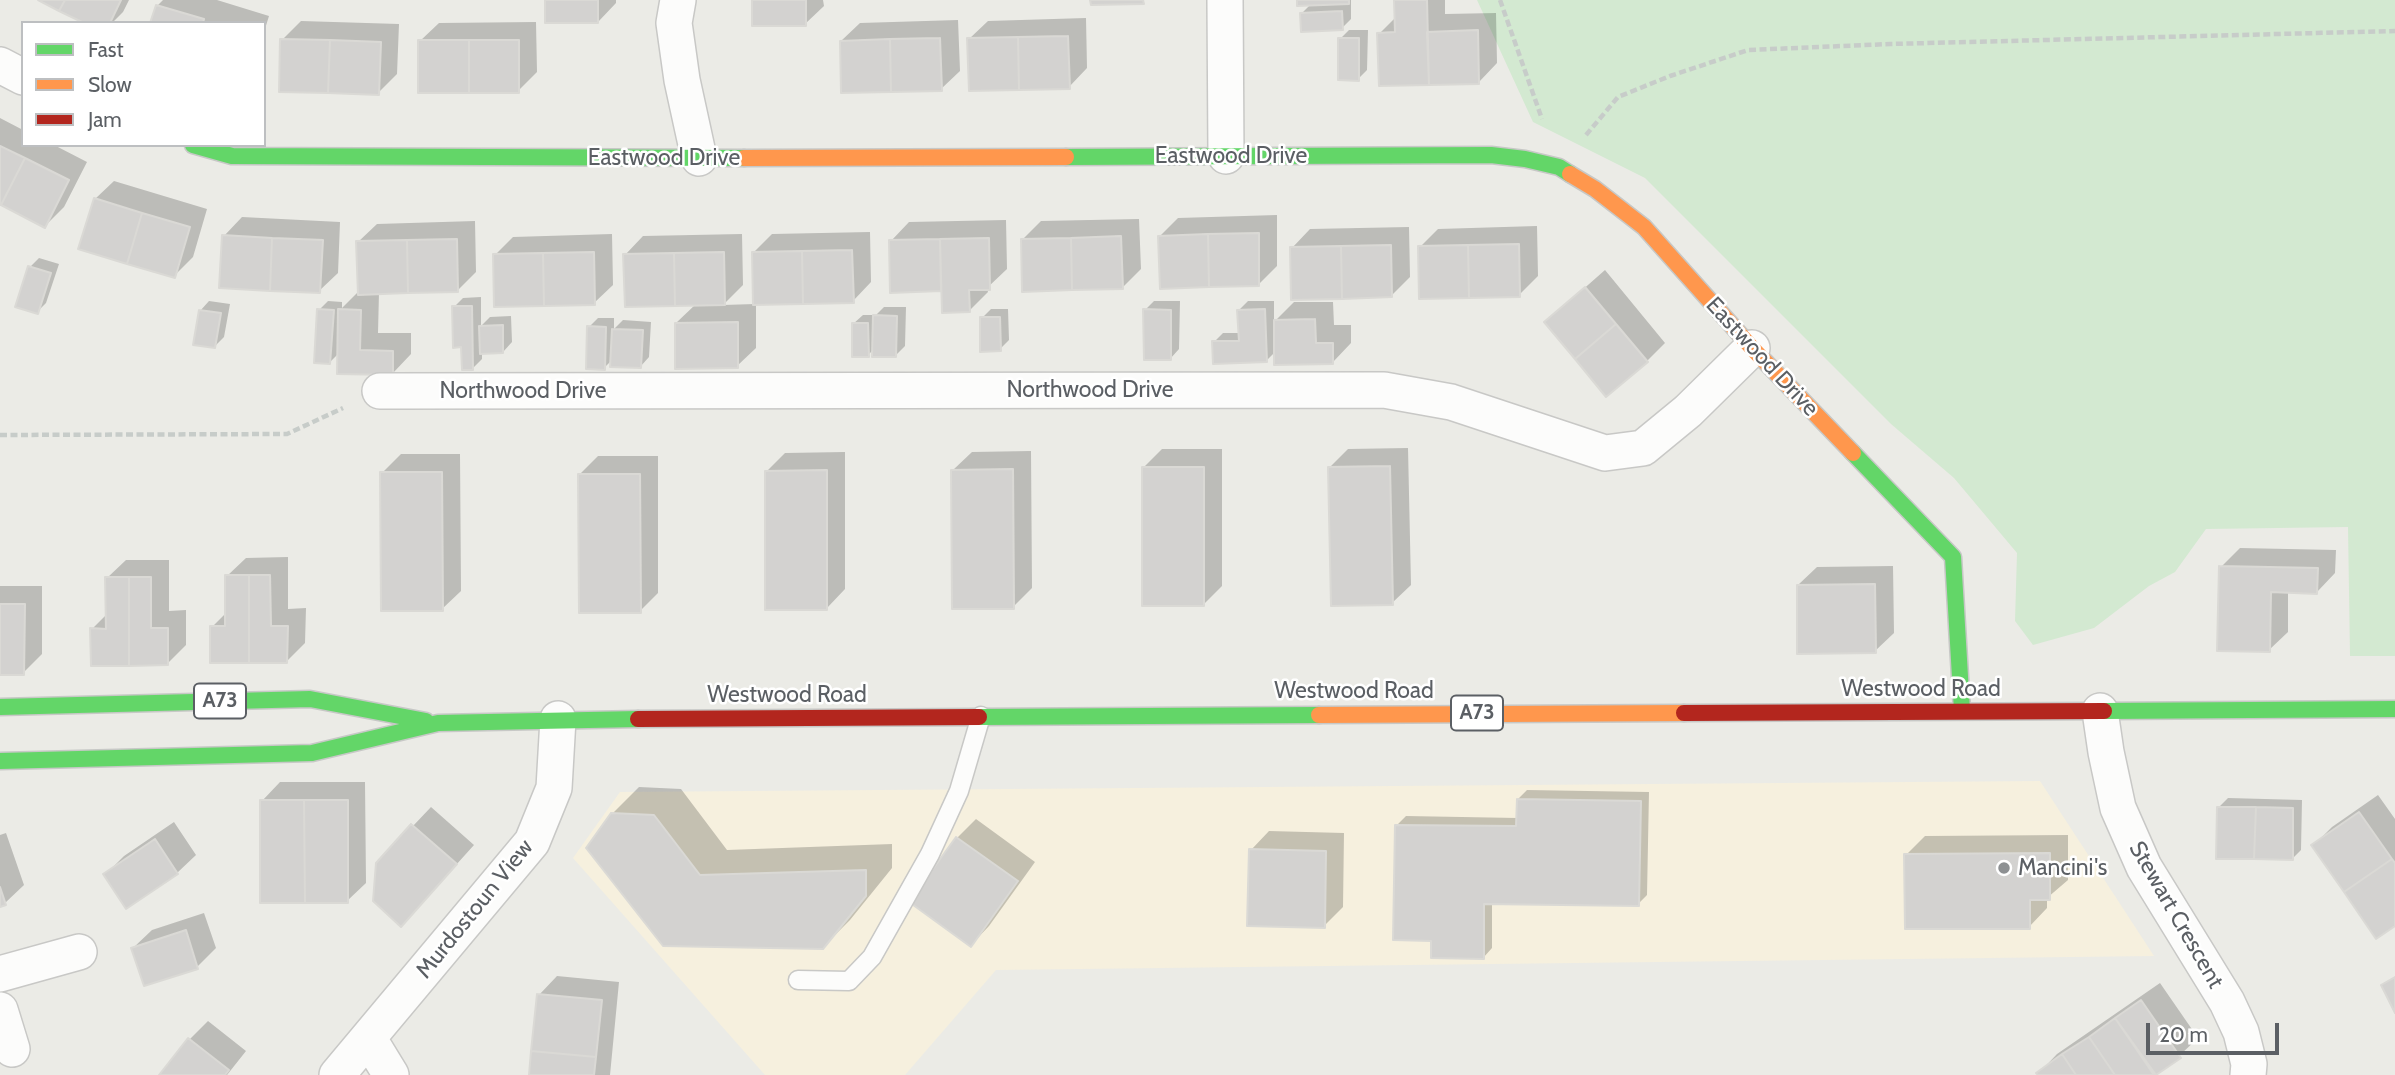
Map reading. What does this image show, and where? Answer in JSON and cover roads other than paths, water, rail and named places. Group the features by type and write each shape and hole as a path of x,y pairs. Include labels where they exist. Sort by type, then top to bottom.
{"main road":[{"name":"Eastwood Drive","path":"200,147 232,156 699,158 1491,155 1559,167 1595,189 1644,227 1752,348 1953,557 1962,711"},
{"name":"Westwood Road","path":"0,707 310,699 438,723"},
{"name":"Westwood Road","path":"0,761 312,753 438,723 558,719 2395,709"}],"street":[{"path":"678,0 674,23 682,80 699,158"},
{"path":"1225,0 1226,156"},
{"path":"0,65 21,76"},
{"name":"Northwood Drive","path":"380,391 1384,390 1451,402 1605,453 1643,448 1688,411 1752,348"},
{"name":"Stewart Crescent","path":"2100,711 2118,808 2144,867 2227,1002 2241,1032 2251,1072"},
{"name":"Murdostoun View","path":"337,1075 532,842 554,788 558,719"},
{"path":"0,974 79,952"},
{"path":"0,1010 12,1049"},
{"path":"369,1039 391,1075"}],"lane":[{"path":"798,980 849,981 872,957 930,854 953,803 981,716"}],"place":[{"name":"Mancini's","path":"2004,868"}]}
